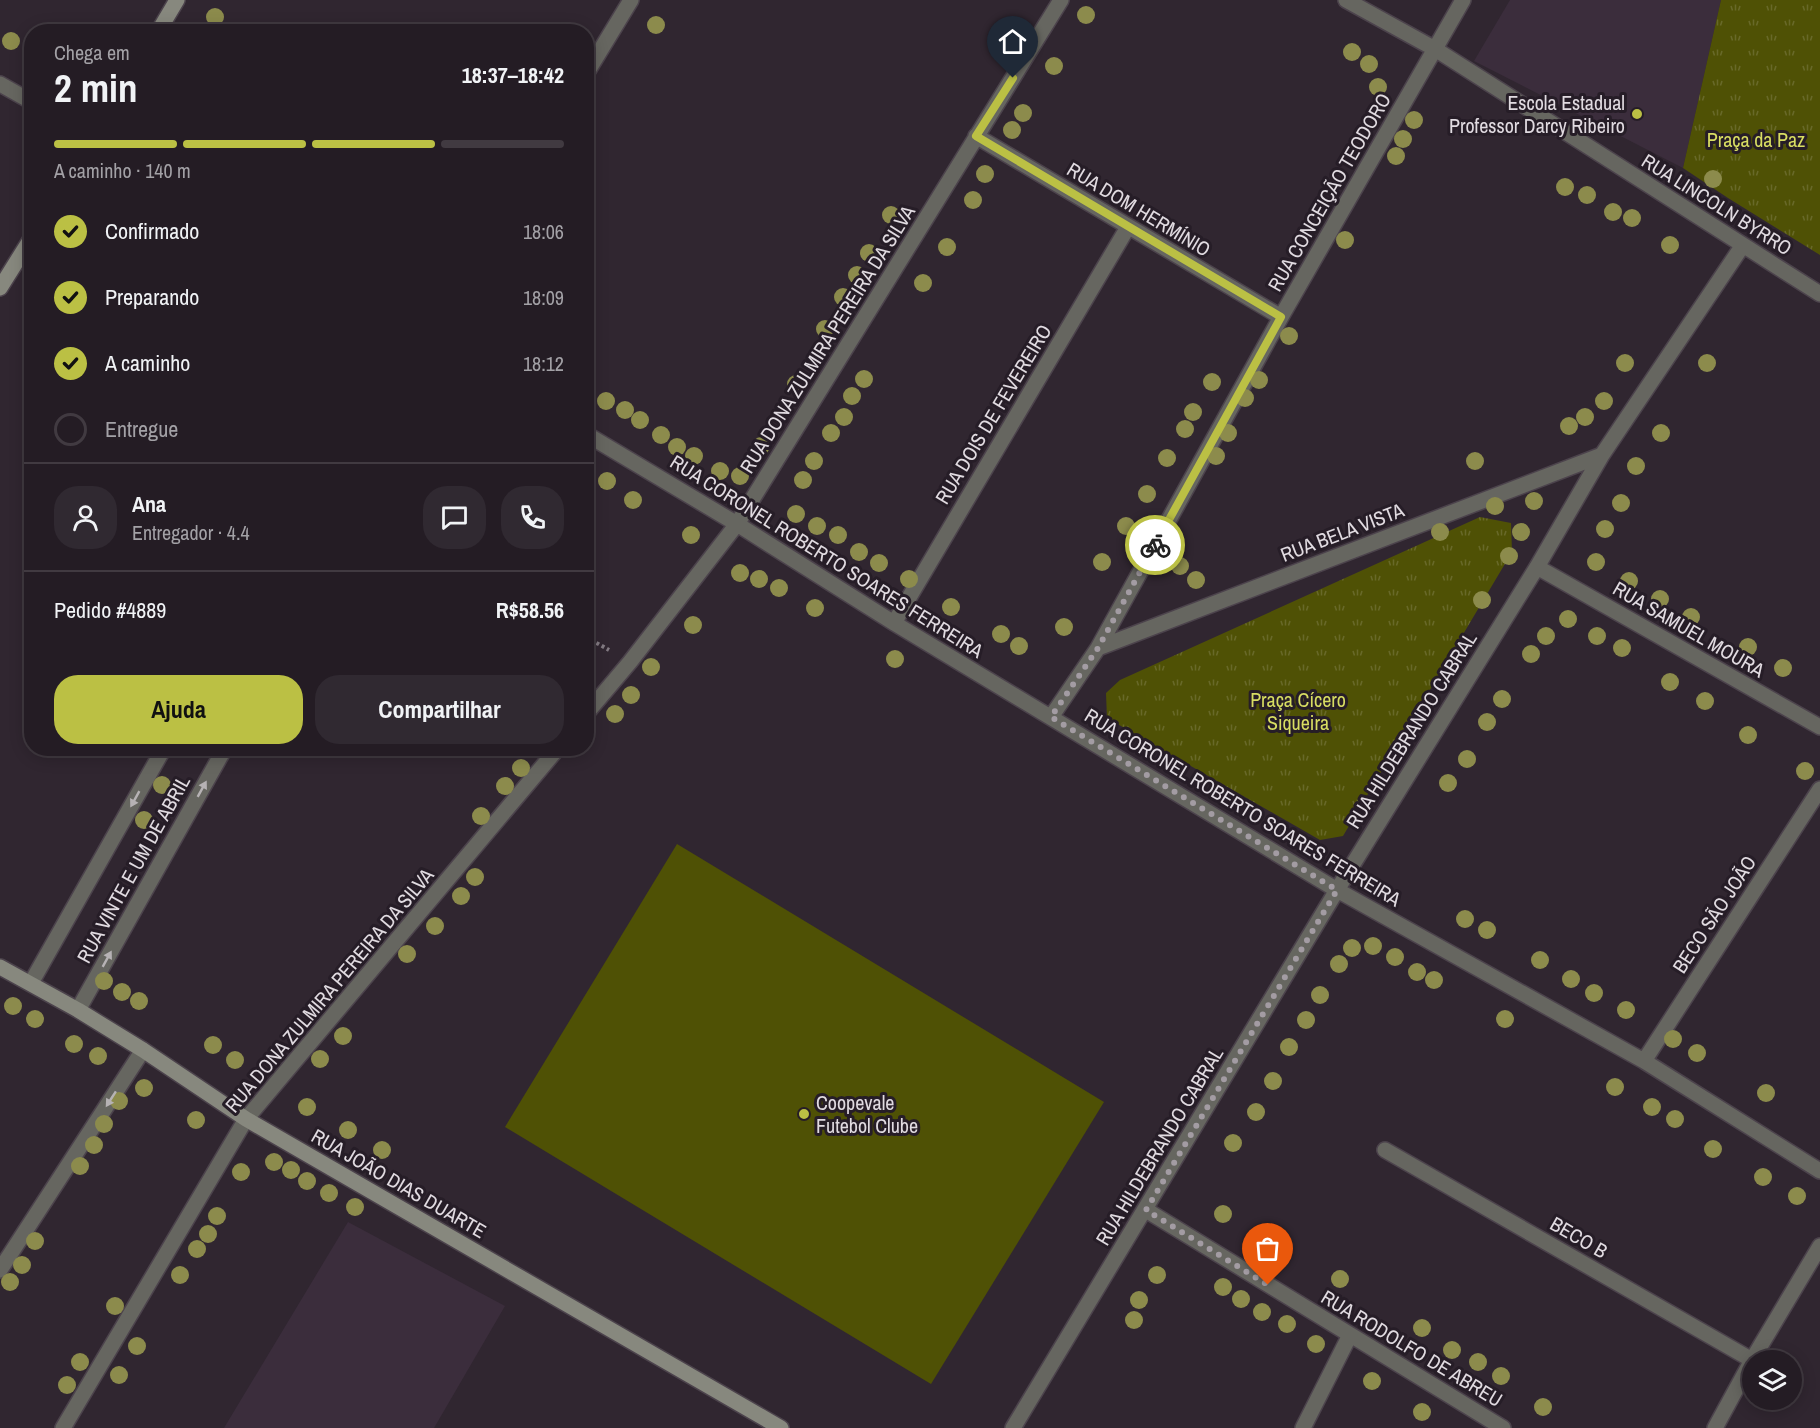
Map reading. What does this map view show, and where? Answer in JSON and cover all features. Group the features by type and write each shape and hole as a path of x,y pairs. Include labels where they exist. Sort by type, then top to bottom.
{"street":[{"path":"163,24 177,0"},
{"path":"594,61 631,0"},
{"name":"RUA DONA ZULMIRA PEREIRA DA SILVA","path":"594,705 630,662 737,524 1061,0"},
{"name":"RUA LINCOLN BYRRO","path":"1346,0 1435,49 1820,294"},
{"name":"RUA CONCEIÇÃO TEODORO","path":"1051,717 1098,648 1281,317 1463,0"},
{"path":"0,84 24,98"},
{"name":"RUA DOM HERMÍNIO","path":"976,136 1281,317"},
{"name":"RUA DOIS DE FEVEREIRO","path":"894,623 1128,227"},
{"name":"RUA HILDEBRANDO CABRAL","path":"1013,1428 1337,890 1537,567 1602,455 1743,245"},
{"path":"0,288 24,250"},
{"name":"RUA CORONEL ROBERTO SOARES FERREIRA","path":"594,439 1337,890 1644,1061 1820,1171"},
{"name":"RUA BELA VISTA","path":"1098,648 1602,455"},
{"name":"RUA SAMUEL MOURA","path":"1537,567 1820,727"},
{"name":"RUA VINTE E UM DE ABRIL","path":"31,983 159,756"},
{"name":"RUA VINTE E UM DE ABRIL","path":"78,1010 221,756"},
{"name":"RUA DONA ZULMIRA PEREIRA DA SILVA","path":"63,1428 246,1119 551,756"},
{"name":"BECO SÃO JOÃO","path":"1644,1061 1820,789"},
{"name":"RUA JOÃO DIAS DUARTE","path":"0,967 78,1010 246,1119 781,1428"},
{"path":"0,1270 142,1050"},
{"name":"BECO B","path":"1385,1150 1742,1354"},
{"name":"RUA RODOLFO DE ABREU","path":"1146,1210 1503,1428"},
{"path":"1758,1350 1820,1246"},
{"path":"1303,1428 1350,1335"},
{"path":"1715,1428 1742,1378"}],"shaded area":[{"name":"Escola Estadual Professor Darcy Ribeiro","path":"1510,0 1721,0 1683,168 1474,61"},
{"path":"348,1222 505,1306 434,1428 224,1428"}],"green space":[{"name":"Praça da Paz","path":"1721,0 1820,0 1820,255 1683,168"},
{"name":"Praça Cícero Siqueira","path":"1480,517 1511,523 1512,552 1343,836 1320,840 1107,718 1106,693 1120,680"},
{"name":"Coopevale Futebol Clube","path":"677,844 1104,1102 931,1384 505,1127"}],"way so far":[{"path":"1155,545 1098,648 1051,717 1337,890 1146,1210 1268,1285"}],"place":[{"name":"Escola Estadual Professor Darcy Ribeiro","path":"1637,114"},
{"name":"Coopevale Futebol Clube","path":"804,1114"}],"route":[{"path":"1013,78 976,136 1281,317 1155,545"}]}
